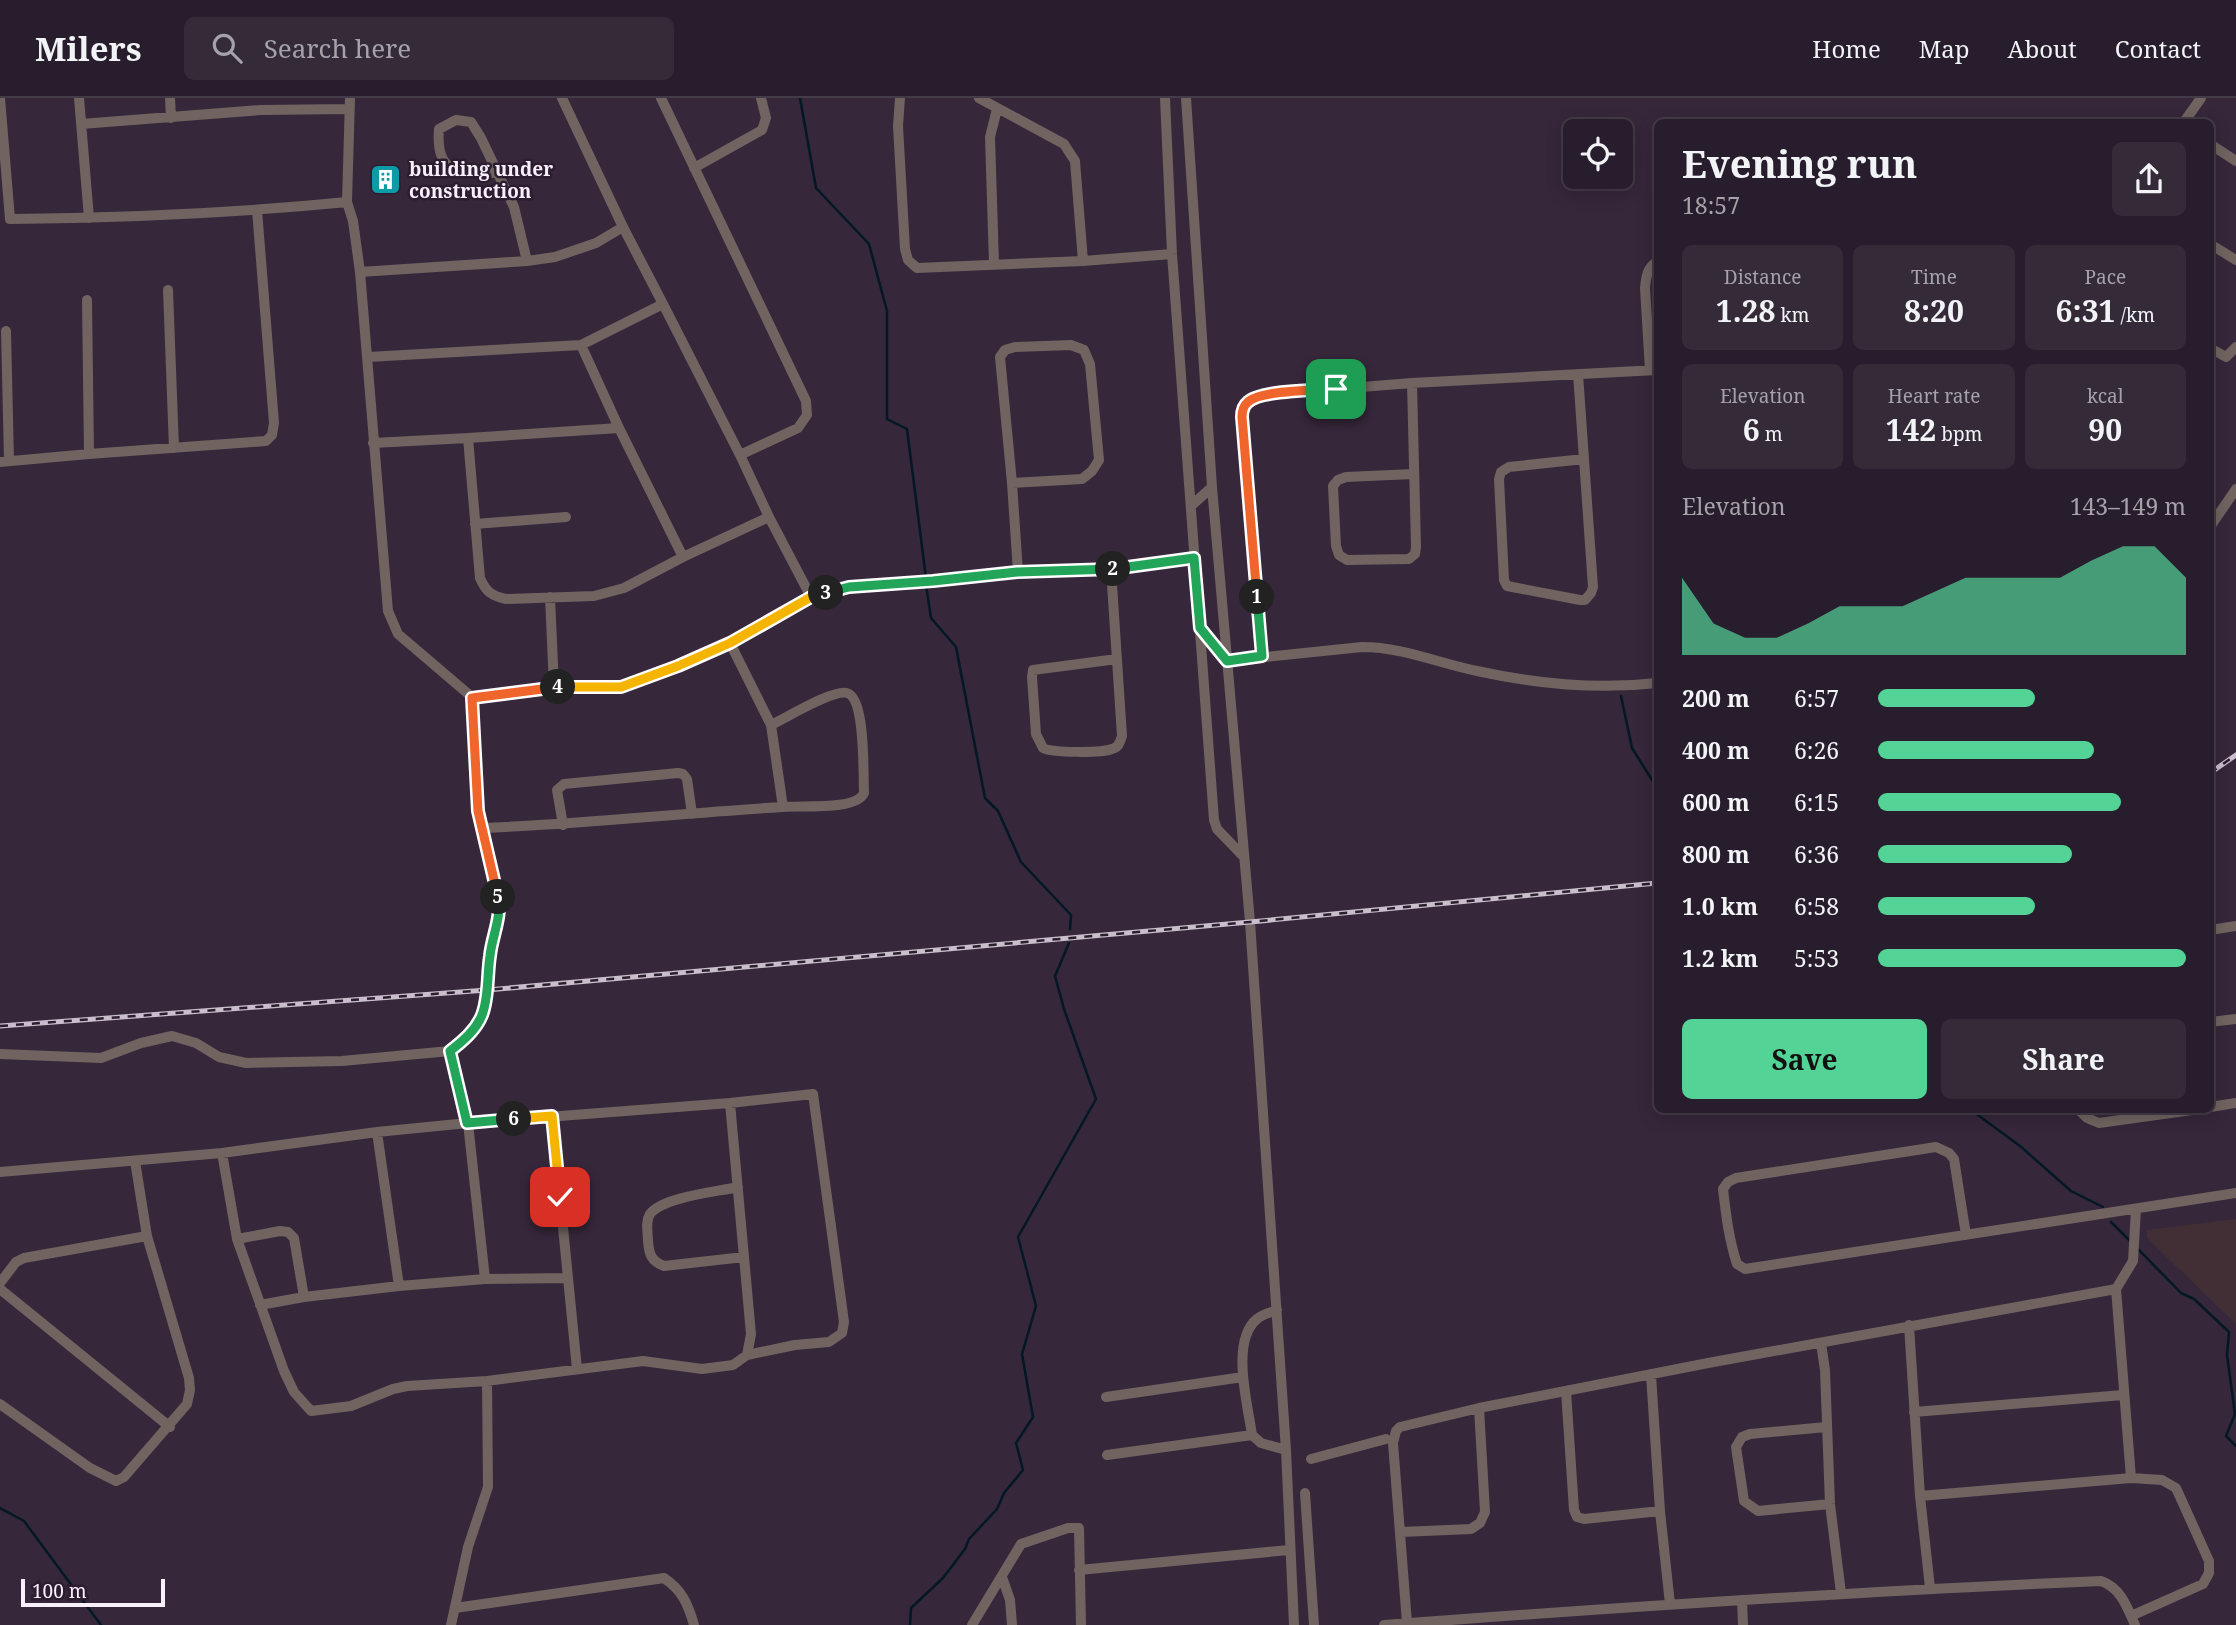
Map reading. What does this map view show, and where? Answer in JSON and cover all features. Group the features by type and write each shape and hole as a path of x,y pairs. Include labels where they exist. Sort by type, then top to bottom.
{"street":[{"path":"0,98 10,219 257,210 347,202"},
{"path":"79,98 89,218"},
{"path":"170,98 171,118"},
{"path":"260,98 261,110"},
{"path":"562,98 623,227 811,597"},
{"path":"661,98 806,401 807,415 798,428 740,455"},
{"path":"694,167 762,130 766,118 761,98"},
{"path":"900,98 898,126 905,249 908,260 917,268 1083,261 1172,254"},
{"path":"979,98 1064,144 1071,152 1075,161 1083,261"},
{"path":"1165,98 1172,254 1214,820 1217,829 1244,857"},
{"path":"1186,98 1212,487 1244,857 1277,1310 1294,1625"},
{"path":"2186,119 2202,98"},
{"path":"0,1054 101,1058 141,1043 172,1036 196,1043 219,1056 246,1063 342,1061 450,1051 467,1038 481,1018 485,1007 490,953 497,929 499,902 478,811 472,698 398,634 388,611 360,272 353,221 347,202 349,104 81,124"},
{"path":"994,264 990,137 997,109"},
{"path":"496,173 459,172 444,162 438,146 439,129 456,120 471,122 514,207 527,261"},
{"path":"2214,147 2236,161"},
{"path":"6,331 4,462 266,442 272,435 273,410 257,210"},
{"path":"360,272 555,257 596,243 623,227"},
{"path":"2214,246 2236,260"},
{"path":"1262,656 1242,417 1246,402 1261,395 1412,383 1654,370 1645,288 1647,275 1654,264"},
{"path":"1173,268 1197,265"},
{"path":"168,290 174,448"},
{"path":"87,300 89,454"},
{"path":"368,357 581,345 663,304"},
{"path":"581,345 683,558"},
{"path":"1012,483 1082,479 1093,471 1099,460 1090,364 1084,350 1071,345 1015,347 1005,350 1000,357 1017,572"},
{"path":"2214,351 2226,357 2236,347"},
{"path":"1578,374 1584,459 1593,587 1591,593 1585,600 1580,600 1507,586 1504,580 1499,479 1501,472 1509,467 1584,459"},
{"path":"1412,383 1415,554 1409,559 1347,560 1339,555 1336,546 1333,486 1338,480 1346,477 1413,474"},
{"path":"373,443 619,428"},
{"path":"468,438 480,578 484,589 494,597 594,596 624,589 769,517"},
{"path":"1191,506 1212,487"},
{"path":"2214,521 2236,489"},
{"path":"475,524 566,517"},
{"path":"472,698 554,687 621,687 730,643 811,597 849,587 1017,572 1111,569 1194,558"},
{"path":"1111,569 1122,736 1117,747 1108,750 1056,752 1043,748 1036,734 1031,677 1033,670 1116,659"},
{"path":"550,597 554,687"},
{"path":"1200,628 1227,661"},
{"path":"730,643 771,725 783,807"},
{"path":"1227,661 1382,647 1475,671 1547,683 1585,687 1654,683"},
{"path":"483,828 563,825 849,804 861,798 864,793 863,750 859,716 849,693 831,695 771,725"},
{"path":"563,825 557,790 564,784 678,773 687,779 692,814"},
{"path":"2214,929 2236,926"},
{"path":"2214,1022 2236,1019"},
{"path":"450,1051 467,1123 485,1279"},
{"path":"0,1172 222,1153 467,1123 813,1094 844,1322 842,1333 829,1342 747,1355 733,1365 702,1369 643,1361 487,1381 407,1386 351,1406 311,1411 294,1392 284,1371 237,1240 222,1153"},
{"path":"730,1103 751,1334 747,1355"},
{"path":"2214,1106 2236,1103"},
{"path":"2082,1113 2099,1123 2171,1113"},
{"path":"552,1116 577,1369"},
{"path":"377,1132 399,1286"},
{"path":"1966,1235 1954,1159 1949,1153 1936,1147 1736,1178 1728,1182 1723,1189 1734,1254 1737,1264 1745,1269 2236,1194"},
{"path":"0,1404 90,1468 113,1481 124,1477 170,1427 187,1404 189,1378 147,1236 135,1161"},
{"path":"738,1187 673,1201 657,1208 650,1214 647,1222 649,1253 655,1262 664,1266 744,1257"},
{"path":"2131,1478 2116,1289 2133,1261 2136,1209"},
{"path":"237,1240 280,1231 288,1232 294,1238 304,1297"},
{"path":"0,1283 16,1262 24,1258 147,1236"},
{"path":"260,1305 399,1286 485,1279 568,1278"},
{"path":"0,1289 170,1427"},
{"path":"1407,1623 1393,1443 1396,1431 1406,1424 1708,1363 2116,1289"},
{"path":"1277,1310 1259,1317 1251,1325 1243,1346 1243,1377 1252,1435 1261,1443 1286,1450"},
{"path":"1909,1325 1920,1496 1930,1588"},
{"path":"751,1334 768,1350"},
{"path":"1822,1343 1830,1503 1841,1593"},
{"path":"1651,1375 1660,1511 1670,1604"},
{"path":"1106,1397 1243,1377"},
{"path":"451,1625 468,1547 488,1487 487,1381"},
{"path":"1566,1391 1574,1510 1577,1517 1584,1519 1660,1511"},
{"path":"1914,1412 2123,1395"},
{"path":"1401,1532 1471,1529 1480,1523 1485,1513 1479,1408"},
{"path":"1826,1427 1750,1434 1742,1437 1737,1447 1744,1501 1750,1507 1758,1511 1830,1503"},
{"path":"1107,1455 1252,1435"},
{"path":"1311,1458 1386,1439"},
{"path":"1384,1625 1841,1593 2101,1581 2110,1584 2119,1592 2133,1621 2203,1584 2209,1573 2209,1561 2176,1488 2162,1480 2131,1478 1920,1496"},
{"path":"1305,1493 1314,1625"},
{"path":"972,1625 1021,1544 1068,1528 1079,1528 1080,1625"},
{"path":"1079,1570 1289,1550"},
{"path":"1002,1577 1010,1600 1012,1625"},
{"path":"455,1608 664,1578 674,1584 683,1595 694,1625"},
{"path":"1742,1600 1743,1625"}],"shaded area":[{"path":"2236,1219 2236,1324 2147,1238 2147,1230"}],"waterway":[{"path":"800,98 816,188 869,244 887,311 887,419 907,429 926,578"},
{"path":"926,585 931,618 956,647 985,798 998,811 1021,862 1071,915 1070,929"},
{"path":"1621,696 1632,748 1654,783"},
{"path":"910,1625 911,1608 943,1578 965,1549 969,1539 997,1509 1004,1493 1023,1470 1016,1443 1033,1417 1022,1354 1036,1306 1018,1237 1096,1099 1055,976 1069,943"},
{"path":"1975,1113 2020,1146 2071,1191 2103,1207"},
{"path":"2111,1222 2131,1242"},
{"path":"2138,1249 2181,1293 2194,1299 2229,1332 2227,1355 2235,1414 2226,1436 2236,1446"},
{"path":"0,1508 24,1521 101,1625"}],"railway":[{"path":"2214,770 2236,755"},
{"path":"0,1026 487,990 1654,883"}],"place":[{"name":"building under construction","path":"386,180"}],"route":[{"path":"560,1197 552,1116 467,1123 450,1051 467,1038 485,1007 490,953 497,929 499,902 478,811 472,698 554,687 621,687 730,643 811,597 849,587 1017,572 1111,569 1194,558 1200,628 1227,661 1262,656 1243,409 1246,402 1261,395 1336,389"}]}
